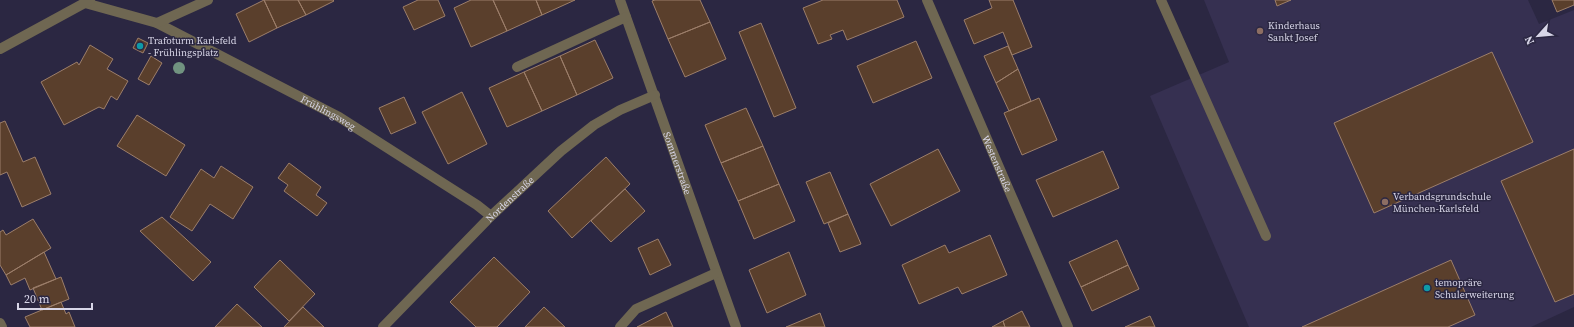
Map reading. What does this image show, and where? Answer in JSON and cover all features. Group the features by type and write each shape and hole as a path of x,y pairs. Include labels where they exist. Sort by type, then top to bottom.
{"street":[{"path":"157,23 208,0"},
{"name":"Sommerstraße","path":"620,0 655,95 736,327"},
{"name":"Westenstraße","path":"927,0 1068,327"},
{"path":"1161,0 1266,236"},
{"path":"0,49 88,1"},
{"name":"Frühlingsweg","path":"88,1 157,23 339,117 478,205 492,216"},
{"path":"517,67 626,17"},
{"name":"Nordenstraße","path":"383,327 492,216 561,151 594,125 620,110 655,95"},
{"path":"620,327 636,309 716,273"},
{"path":"0,323 2,327"}],"shaded area":[{"name":"Verbandsgrundschule München-Karlsfeld","path":"1204,0 1528,0 1539,24 1574,10 1574,307 1531,327 1249,327 1150,96 1229,62"}],"building":[{"path":"264,0 298,0 306,15 277,28"},
{"path":"264,0 277,28 249,42 236,14"},
{"path":"298,0 333,0 334,1 306,15"},
{"path":"418,0 438,0 445,16 414,30 403,7"},
{"path":"471,0 493,0 507,31 471,47 454,8"},
{"path":"493,0 536,0 542,15 507,31"},
{"path":"536,0 575,0 542,15"},
{"path":"700,0 710,22 668,39 652,1"},
{"path":"823,0 897,0 904,17 847,40 843,30 830,35 832,39 818,44 803,8"},
{"path":"989,0 1013,0 1032,47 1012,55 1003,32 974,44 964,20 992,8"},
{"path":"1275,0 1291,0 1277,6"},
{"path":"1552,0 1574,0 1574,5 1557,12"},
{"path":"710,22 726,59 685,77 668,39"},
{"path":"761,23 796,108 774,117 739,32"},
{"name":"Trafoturm Karlsfeld - Frühlingsplatz","path":"138,38 148,43 143,53 133,48"},
{"path":"595,40 613,78 577,95 560,56"},
{"path":"916,41 932,78 873,103 857,66"},
{"path":"90,45 113,59 107,69 128,81 117,100 111,96 104,109 99,107 64,125 41,82 77,62 79,65"},
{"path":"1008,46 1018,69 996,83 984,56"},
{"path":"1492,52 1533,142 1374,213 1334,123"},
{"path":"151,56 162,63 149,85 138,79"},
{"path":"560,56 577,95 542,111 524,72"},
{"path":"1018,69 1031,101 1009,111 996,83"},
{"path":"524,72 542,111 507,127 489,88"},
{"path":"462,92 487,144 448,164 422,112"},
{"path":"404,97 416,123 391,134 379,108"},
{"path":"1039,98 1057,140 1022,155 1004,113"},
{"path":"746,108 763,146 721,163 705,125"},
{"path":"137,115 185,145 166,176 117,146"},
{"path":"5,121 23,162 35,157 51,194 22,207 7,172 0,175 0,123"},
{"path":"763,146 779,184 738,201 721,163"},
{"path":"938,149 960,191 891,226 870,184"},
{"path":"1574,149 1574,294 1555,302 1501,181"},
{"path":"1103,151 1119,188 1053,217 1036,180"},
{"path":"606,157 630,184 572,238 548,211"},
{"path":"289,163 321,187 316,195 327,203 317,216 284,191 288,185 278,178"},
{"path":"221,166 253,187 233,219 210,204 192,231 170,217 201,169 214,178"},
{"path":"830,172 848,214 824,224 806,182"},
{"path":"779,184 795,221 754,239 738,201"},
{"path":"625,189 645,211 611,242 591,221"},
{"path":"848,214 861,244 840,252 828,223"},
{"path":"162,217 211,262 193,281 140,231"},
{"path":"33,219 51,248 6,275 0,265 0,232 3,230 6,235"},
{"path":"990,235 1007,275 962,294 958,287 919,304 902,265 945,245 949,253"},
{"path":"658,239 671,265 650,275 638,248"},
{"path":"1117,240 1128,265 1081,287 1069,262"},
{"path":"44,252 56,279 30,290 25,278 11,285 6,275"},
{"path":"789,252 806,295 767,313 749,270"},
{"path":"494,257 530,292 497,327 476,327 450,302"},
{"path":"280,260 315,294 289,321 254,287"},
{"name":"temopräre Schulerweiterung","path":"1451,260 1475,315 1448,327 1302,327"},
{"path":"1128,265 1139,289 1092,311 1081,287"},
{"path":"61,277 69,299 42,310 33,288"},
{"path":"61,302 66,314 69,312 75,327 30,327 25,317"},
{"path":"237,304 262,327 215,327"},
{"path":"303,307 324,327 284,327"},
{"path":"544,307 565,327 525,327"},
{"path":"1022,311 1030,327 1005,327 1003,321"},
{"path":"666,312 673,327 637,327"},
{"path":"820,313 825,327 786,327"},
{"path":"1150,316 1155,327 1125,327"},
{"path":"1003,321 1005,327 992,327"}],"place":[{"name":"Kinderhaus Sankt Josef","path":"1260,31"},
{"name":"Trafoturm Karlsfeld - Frühlingsplatz","path":"140,46"},
{"name":"Verbandsgrundschule München-Karlsfeld","path":"1385,202"},
{"name":"temopräre Schulerweiterung","path":"1427,288"}]}
